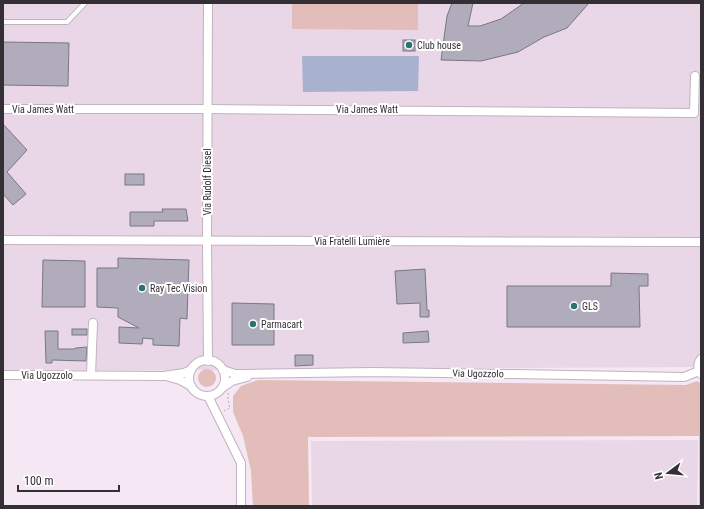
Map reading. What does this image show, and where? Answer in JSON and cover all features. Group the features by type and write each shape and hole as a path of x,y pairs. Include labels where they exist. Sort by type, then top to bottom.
{"street":[{"name":"Via Rudolf Diesel","path":"208,3 208,360"},
{"name":"Via James Watt","path":"3,109 694,113 695,76"},
{"name":"Via Fratelli Lumière","path":"3,240 701,242"},
{"path":"92,375 93,323"},
{"name":"Via Ugozzolo","path":"223,370 235,374 381,372 684,377 700,373 698,364 701,359"},
{"path":"208,360 216,363 223,370 224,382 222,388 214,395 203,396 198,394 191,386 189,375 191,370 198,363 208,360"},
{"name":"Via Ugozzolo","path":"3,375 164,376 184,373 191,370"},
{"name":"Via Ugozzolo","path":"222,388 232,381 256,374"},
{"name":"Via Ugozzolo","path":"164,376 180,380 191,386"},
{"path":"208,396 241,463 241,506"}],"lane":[{"path":"3,22 68,22 85,3"}],"shaded area":[{"path":"3,3 701,3 701,367 3,371"},
{"path":"292,3 418,3 418,30 292,29"},
{"path":"203,369 211,369 216,374 214,385 211,387 203,387 198,382 198,374"},
{"path":"258,380 686,385 697,381 701,383 701,506 699,506 699,436 308,437 309,506 253,506 251,471 243,436 233,412 233,396 241,386"},
{"path":"698,440 697,506 312,506 311,441"}],"water":[{"path":"302,56 419,56 418,91 303,92"}],"building":[{"path":"452,3 473,3 468,26 480,26 501,19 524,3 589,3 567,28 544,37 518,52 481,61 441,60 447,16"},
{"name":"Club house","path":"403,40 415,40 415,51 403,51"},
{"path":"3,42 69,43 68,86 3,85"},
{"path":"3,124 27,150 7,172 26,194 13,205 3,194"},
{"path":"125,174 144,174 144,185 125,185"},
{"path":"162,209 186,209 188,221 154,221 154,226 130,226 130,212 163,212"},
{"name":"Ray Tec Vision","path":"118,258 189,260 187,319 180,318 179,346 153,345 153,339 143,338 142,344 119,343 119,327 139,328 118,317 118,308 97,307 97,268 118,268"},
{"path":"43,260 85,261 85,307 42,307"},
{"path":"425,269 427,310 429,310 429,317 420,317 420,303 397,304 395,271"},
{"name":"GLS","path":"611,273 648,274 648,286 639,286 640,327 507,327 507,286 611,286"},
{"name":"Parmacart","path":"232,303 274,304 274,345 232,345"},
{"path":"72,329 87,329 87,335 72,335"},
{"path":"45,331 58,331 58,349 87,347 86,361 52,360 52,363 46,363"},
{"path":"428,331 429,342 403,343 403,333"},
{"path":"295,355 313,355 313,365 295,366"}],"place":[{"name":"Club house","path":"409,45"},
{"name":"Ray Tec Vision","path":"142,288"},
{"name":"GLS","path":"574,306"},
{"name":"Parmacart","path":"253,324"}]}
